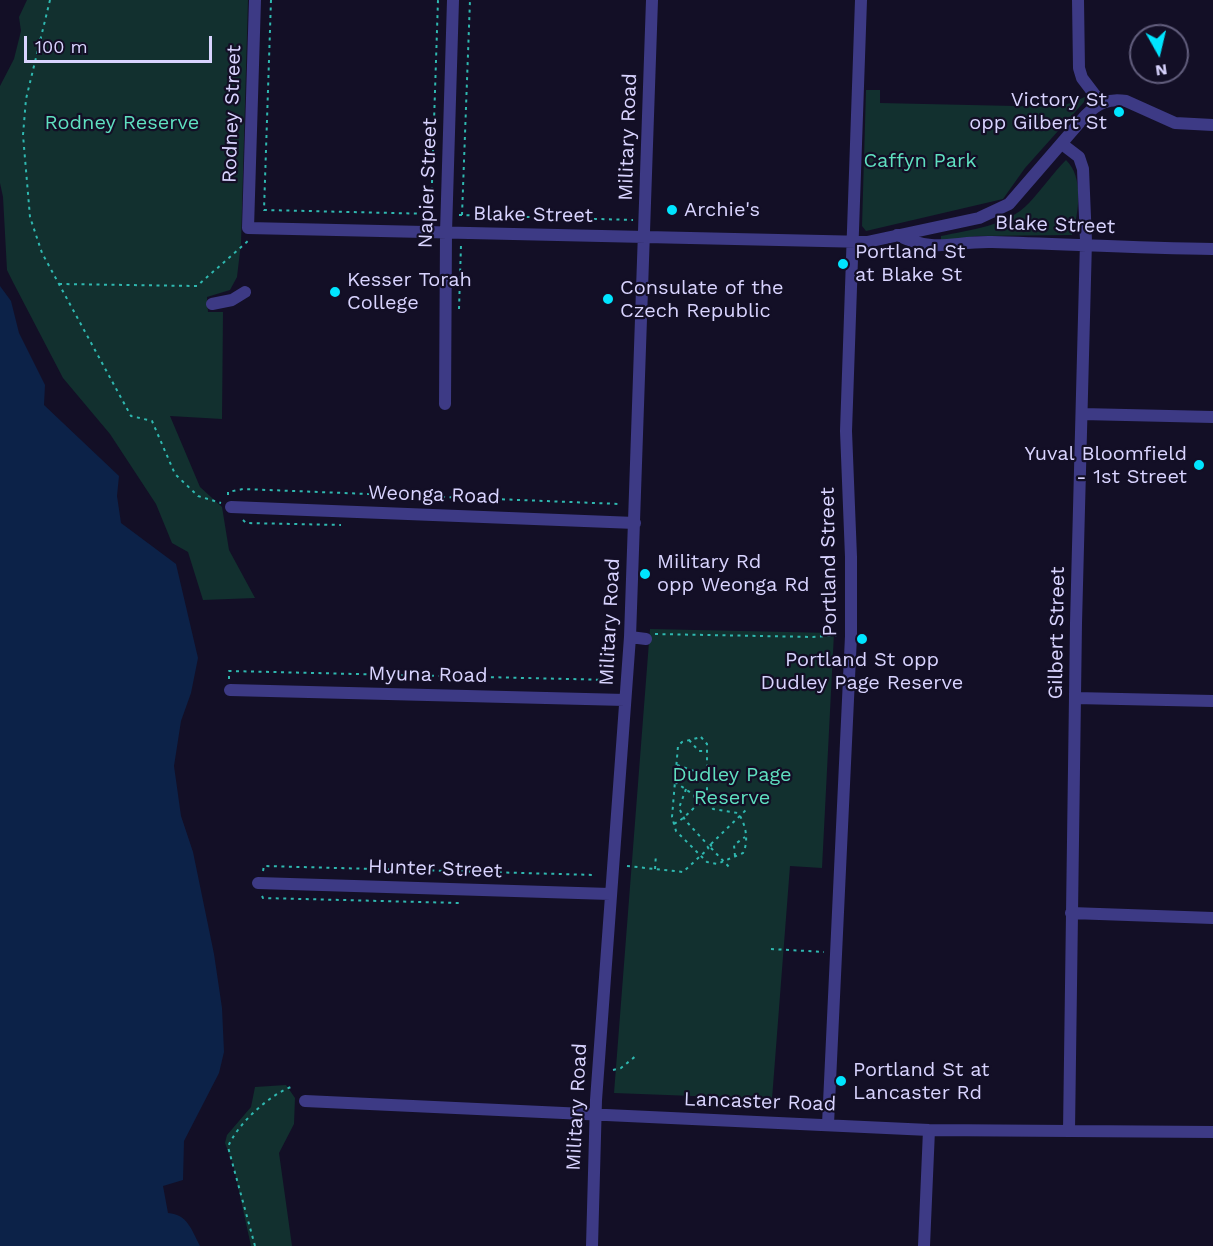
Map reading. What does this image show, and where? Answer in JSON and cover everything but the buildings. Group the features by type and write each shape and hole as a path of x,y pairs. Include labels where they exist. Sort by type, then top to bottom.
{"street":[{"name":"Rodney Street","path":"248,235 255,0"},
{"name":"Napier Street","path":"445,404 446,214 453,0"},
{"name":"Military Road","path":"592,1246 595,1114 630,638 652,0"},
{"name":"Portland Street","path":"828,1124 851,636 851,557 846,431 861,0"},
{"path":"1078,0 1079,68 1082,78 1101,103 1118,99 1175,123 1213,125"},
{"name":"Blake Street","path":"248,235 446,232 853,242 956,224 993,213 1020,194 1086,115 1101,103"},
{"name":"Gilbert Street","path":"1062,144 1079,157 1083,169 1086,247 1071,913 1070,1131"},
{"name":"Blake Street","path":"897,235 925,247 992,242 1086,247 1213,249"},
{"path":"212,304 232,300 245,292"},
{"path":"1082,414 1213,417"},
{"name":"Weonga Road","path":"231,507 635,523"},
{"path":"630,638 646,637"},
{"name":"Myuna Road","path":"230,690 626,700"},
{"path":"1075,698 1213,701"},
{"name":"Hunter Street","path":"258,884 610,894"},
{"path":"1071,913 1213,918"},
{"name":"Lancaster Road","path":"305,1101 929,1130 1213,1132"},
{"path":"924,1246 929,1130"}],"path":[{"path":"50,0 26,99 23,135 30,217 42,253 130,416 152,421 175,474 198,496 231,507 228,492 243,489 620,504"},
{"path":"271,0 264,210 637,220"},
{"path":"431,214 438,0"},
{"path":"462,215 470,0"},
{"path":"59,284 197,286 248,235"},
{"path":"646,637 813,637 832,634"},
{"path":"230,690 229,671 611,680"},
{"path":"701,737 707,744 707,751 707,800 713,808 720,812 738,813 745,822 746,848 743,853 717,864 707,862 676,831 672,817 678,746 701,737"},
{"path":"689,740 699,751 707,751"},
{"path":"677,765 700,773 707,773"},
{"path":"674,824 690,815 696,804 694,795 675,782"},
{"path":"686,789 679,808 684,818 730,868"},
{"path":"696,804 707,800"},
{"path":"627,866 683,872 748,808"},
{"path":"735,856 734,845 745,837"},
{"path":"655,869 656,854"},
{"path":"258,884 264,867 596,875"},
{"path":"771,949 836,953"},
{"path":"613,1070 621,1068 637,1055"},
{"path":"255,1246 228,1147 232,1137 253,1112 284,1089 294,1086"}],"green space":[{"name":"Rodney Reserve","path":"27,0 248,0 241,243 237,277 230,290 207,297 208,312 223,312 222,419 170,416 200,487 222,507 229,550 255,598 203,600 188,552 172,543 156,504 110,434 63,378 7,270 3,197 0,183 0,86 14,59 21,31 19,17"},
{"name":"Caffyn Park","path":"866,90 880,90 880,103 1060,107 1085,97 1084,102 1025,168 1003,199 866,231 862,226"},
{"path":"1066,160 1072,167 1078,185 1077,216 1072,235 976,236 941,242 941,236 988,226 1020,211"},
{"name":"Dudley Page Reserve","path":"650,629 834,633 822,868 790,866 772,1099 614,1093"},
{"path":"286,1085 295,1098 294,1124 279,1153 292,1246 251,1246 233,1164 225,1143 227,1135 251,1107 255,1087"}],"water":[{"path":"0,286 11,301 19,333 45,385 44,405 119,476 117,496 121,523 176,564 198,658 191,693 181,721 174,766 181,816 193,852 214,954 222,1008 224,1052 219,1073 184,1141 183,1180 163,1186 168,1213 185,1220 200,1246 0,1246"}],"place":[{"name":"Victory St opp Gilbert St","path":"1119,112"},
{"name":"Archie's","path":"672,210"},
{"name":"Portland St at Blake St","path":"843,264"},
{"name":"Kesser Torah College","path":"335,292"},
{"name":"Consulate of the Czech Republic","path":"608,299"},
{"name":"Yuval Bloomfield - 1st Street","path":"1199,465"},
{"name":"Military Rd opp Weonga Rd","path":"645,574"},
{"name":"Portland St opp Dudley Page Reserve","path":"862,639"},
{"name":"Portland St at Lancaster Rd","path":"841,1081"}]}
